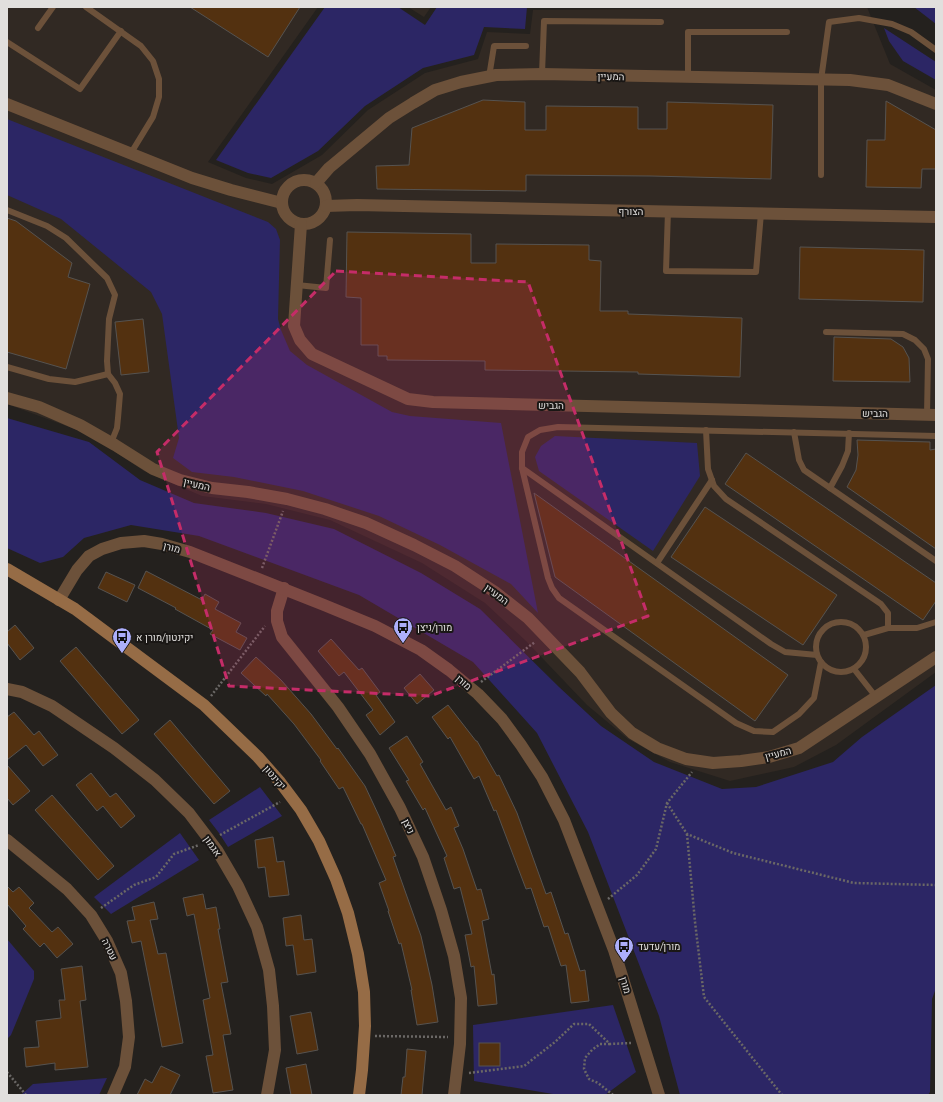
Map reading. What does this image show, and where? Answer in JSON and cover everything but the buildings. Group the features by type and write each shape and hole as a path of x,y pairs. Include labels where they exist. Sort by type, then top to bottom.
{"street":[{"name":"המעיין","path":"316,183 328,168 389,118 413,103 435,90 461,82 496,75 542,74 850,80 888,85 936,104"},
{"path":"7,104 192,178 282,203"},
{"path":"309,180 316,183 325,193 326,206 324,213 314,222 307,224 301,224 294,221 284,210 282,203 285,190 296,181 309,180"},
{"name":"הצורף","path":"326,206 357,205 936,216"},
{"name":"הגביש","path":"301,224 294,326 300,340 312,354 408,399 432,402 932,415"},
{"name":"המעיין","path":"7,398 39,407 80,425 153,469 180,480 212,488 248,492 287,499 325,510 366,523 455,566 495,592 528,618 580,672 611,713 632,733 657,748 686,759 713,763 740,761 769,757 799,748 936,657"},
{"name":"מורן","path":"59,600 77,570 89,556 102,549 121,543 144,541 162,544 190,552 284,588 375,626 421,650 472,689 502,720 521,745 542,776 564,820 614,950 643,1042 656,1094"},
{"name":"יקינטון","path":"7,569 75,609 204,705 258,757 280,782 301,810 319,841 336,879 348,913 358,954 364,992 364,1036 359,1095"},
{"name":"ניצן","path":"284,588 277,611 277,621 282,637 338,707 370,754 400,808 424,857 454,956 460,998 460,1038 454,1095"},
{"name":"אגמון","path":"7,689 22,692 52,706 114,748 156,780 189,813 217,850 238,886 257,927 269,970 273,1006 275,1050 267,1095"},
{"name":"עטרה","path":"7,840 67,888 91,915 107,942 121,973 126,1001 129,1037 125,1067 114,1095"}],"lane":[{"path":"38,28 53,7"},
{"path":"86,7 141,46 153,61 159,79 159,97 153,117 131,153"},
{"path":"821,175 821,80 829,22 860,18 892,24 911,32 936,50"},
{"path":"542,74 544,20 661,22"},
{"path":"7,42 80,90 120,31"},
{"path":"688,77 688,32 787,32"},
{"path":"489,77 494,46 526,46"},
{"path":"7,210 47,226 66,238 107,278 115,295 109,320 106,361 108,374 115,383 120,394 117,428 111,443"},
{"path":"668,211 666,271 756,272 761,213"},
{"path":"297,285 326,288 330,240"},
{"path":"826,332 902,334 915,340 924,349 928,359 932,415"},
{"path":"7,368 49,379 75,382 108,374"},
{"path":"821,662 814,698 799,714 773,732 754,731 736,723 559,598 552,588 548,578 522,468 522,452 528,437 540,430 558,427 936,436"},
{"path":"706,430 708,469 714,486 726,499 881,604 888,613 888,628"},
{"path":"794,432 799,460 804,470 936,561"},
{"path":"830,488 842,466 848,450 849,434"},
{"path":"522,468 771,644 786,652 817,655"},
{"path":"657,563 712,480"},
{"path":"843,622 851,624 864,635 866,652 863,660 854,669 843,673 835,672 827,668 817,655 816,647 822,631 835,623 843,622"},
{"path":"864,635 888,628 917,628 936,622"},
{"path":"854,669 876,697"}],"path":[{"path":"258,578 287,499"},
{"path":"204,705 277,611"},
{"path":"472,689 545,635"},
{"path":"598,907 637,875 656,849 667,802 701,761"},
{"path":"91,915 134,886 156,877 174,854 210,841 291,796"},
{"path":"667,802 687,834 704,998 781,1095"},
{"path":"687,834 733,853 854,883 936,885"},
{"path":"457,1074 524,1066 555,1042 574,1024 589,1024 610,1044"},
{"path":"364,1036 460,1038"},
{"path":"613,1095 598,1083 589,1079 584,1068 585,1058 600,1044 643,1042"},
{"path":"7,1072 26,1095"}],"highlighted area":[{"path":"336,271 528,282 648,616 430,696 229,686 157,452"}],"shaded area":[{"path":"7,7 318,7 208,162 246,178 272,184 322,155 368,110 425,73 478,59 487,32 530,34 533,10 867,7 890,64 936,90 936,672 836,745 794,767 730,781 670,762 628,739 587,705 526,641 485,603 422,563 330,520 266,504 202,496 144,471 88,434 7,404"},
{"path":"325,7 398,7 425,25 437,7 527,7 525,29 484,27 474,55 423,68 365,106 318,151 271,178 248,173 216,160"},
{"path":"408,7 431,7 424,17"},
{"path":"914,7 936,7 936,24"},
{"path":"884,28 936,62 936,80 903,61 889,41"},
{"path":"7,119 268,222 276,229 280,240 278,319 281,330 290,351 307,365 392,412 410,416 501,423 538,613 511,584 440,545 379,516 303,491 234,477 192,472 173,458 179,438 162,314 151,292 61,219 7,195"},
{"path":"7,418 89,442 140,480 194,503 266,513 334,529 421,573 480,609 601,726 654,762 722,789 756,787 833,762 862,737 936,685 936,988 932,999 930,1092 928,1095 680,1095 659,1016 588,832 537,733 473,662 359,595 199,536 131,525 84,538 63,557 40,563 7,548"},
{"path":"555,436 697,443 700,476 653,551 539,471 535,457 541,446"},
{"path":"260,787 282,816 228,847 209,820"},
{"path":"180,833 199,860 111,914 94,897"},
{"path":"7,939 34,971 34,979 11,1035 7,1039"},
{"path":"613,1005 636,1072 605,1095 559,1095 474,1081 473,1025"},
{"path":"107,1078 99,1095 21,1095 33,1084"}],"place":[{"name":"מורן/ניצן","path":"403,644"},
{"name":"יקינטון/מורן א","path":"122,654"},
{"name":"מורן/עדעד","path":"624,963"}]}
